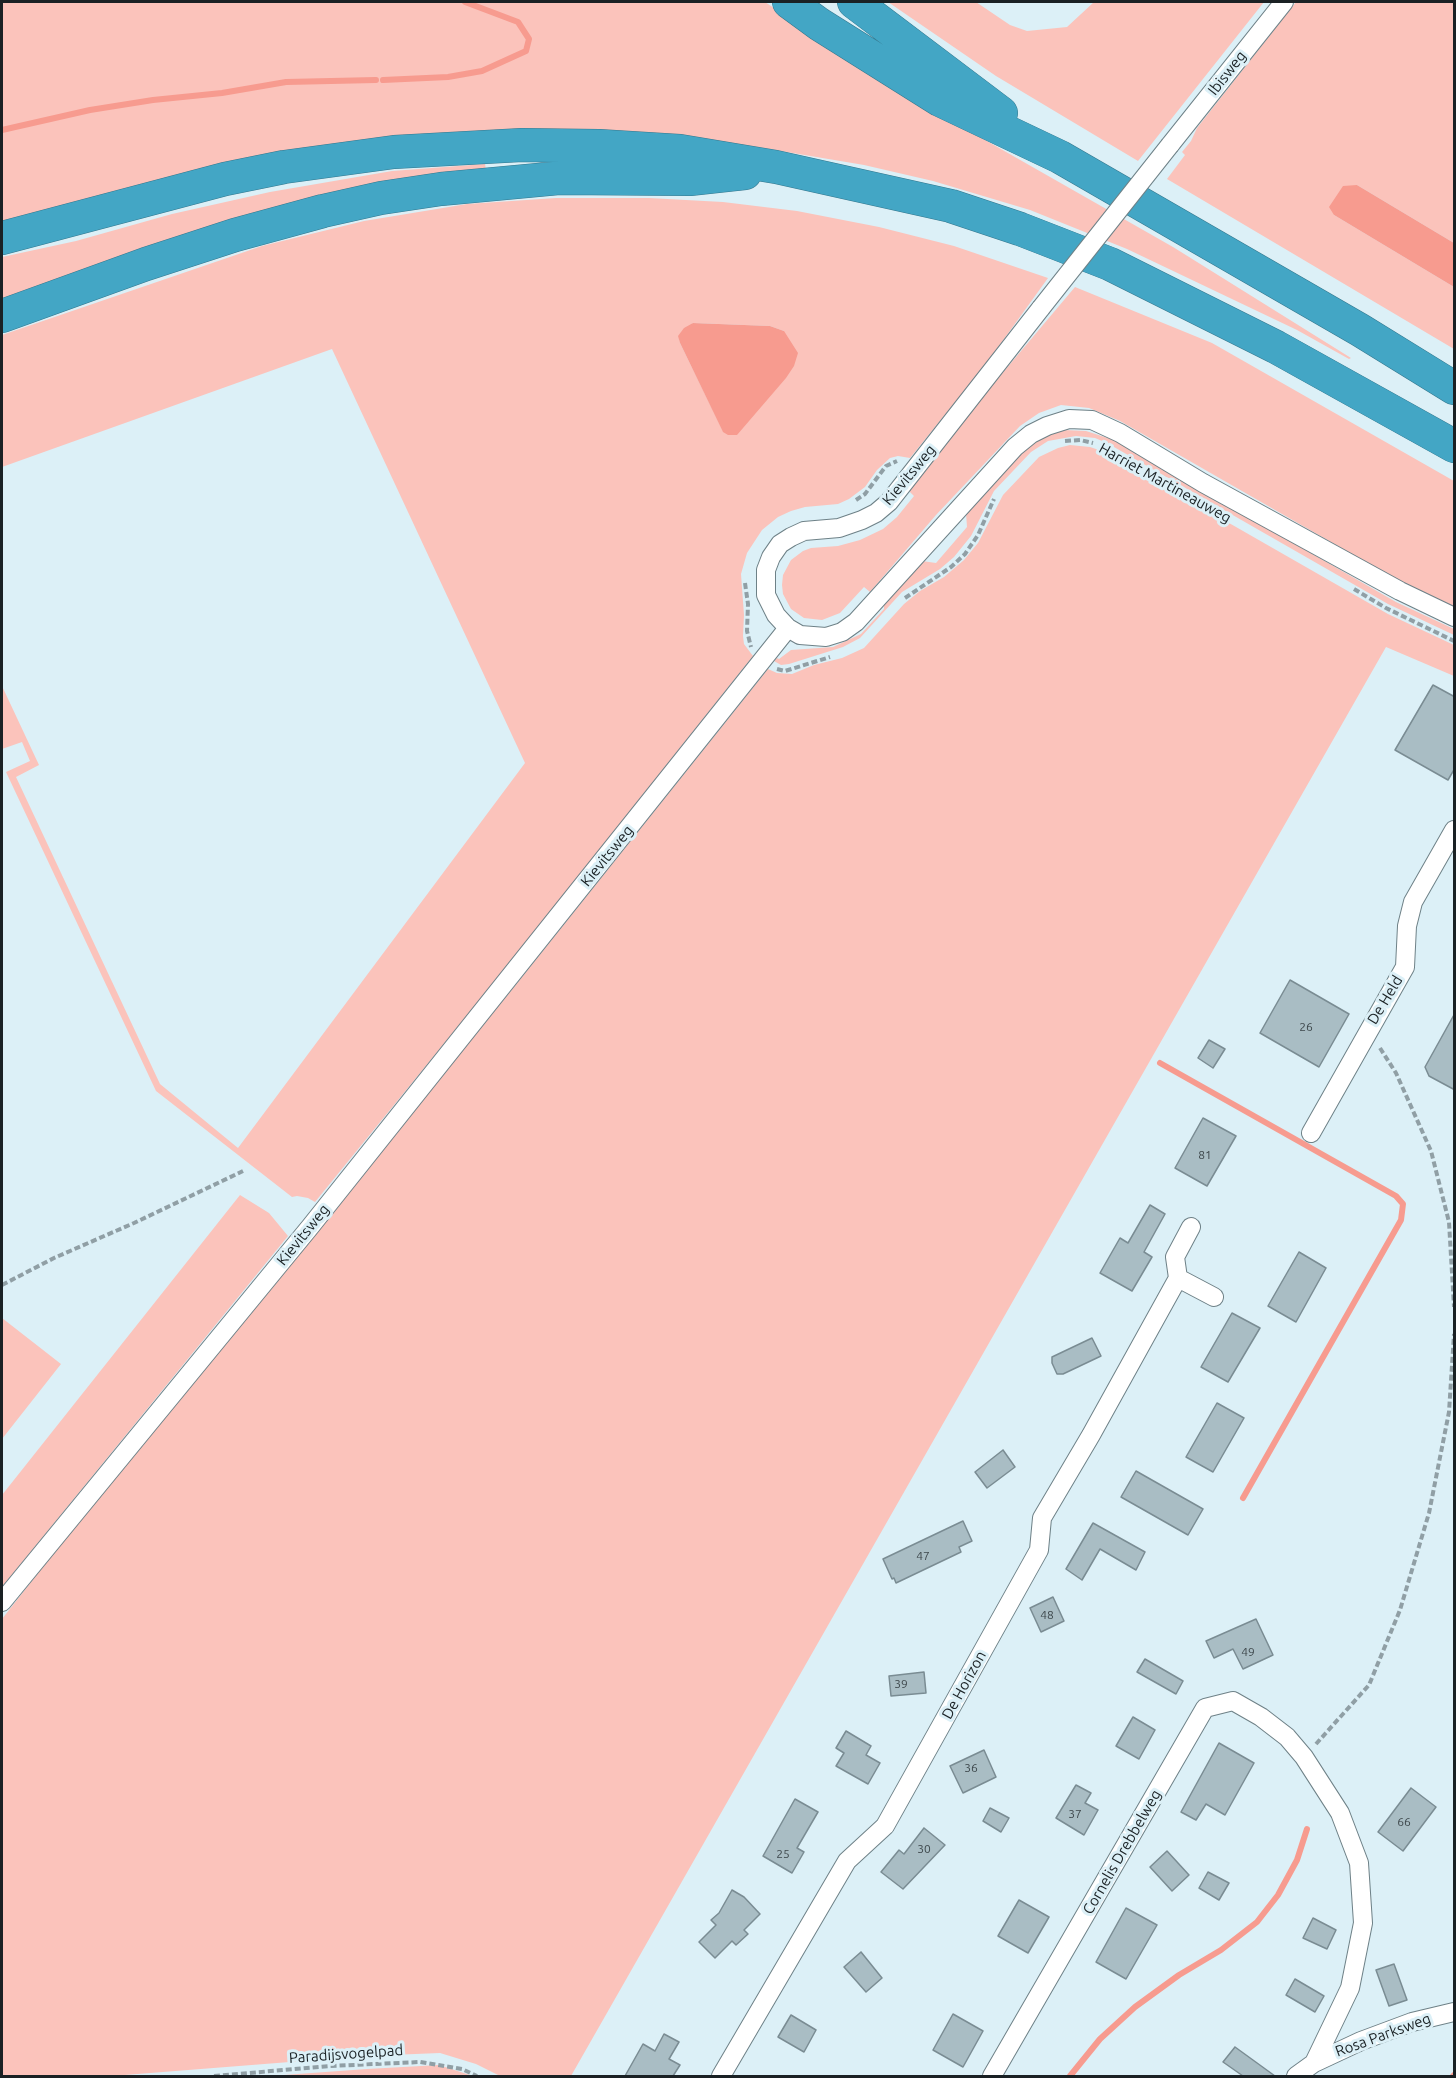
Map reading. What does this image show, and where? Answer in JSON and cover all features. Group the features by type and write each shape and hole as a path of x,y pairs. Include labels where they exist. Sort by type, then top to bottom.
{"highway":[{"path":"789,2 819,24 940,100 1060,158 1360,330 1455,388"},
{"path":"854,2 1060,158"},
{"path":"2,238 225,179 284,167 394,152 522,145 599,146 680,151 786,169 951,206 1020,229 1110,264 1276,346 1455,446"},
{"path":"2,316 146,264 235,235 381,198 526,180 621,177 690,179 786,169"}],"street":[{"name":"Ibisweg","path":"1170,145 1284,2"},
{"name":"Kievitsweg","path":"2,1602 310,1227 788,628 776,615 766,595 766,570 780,544 804,531 839,528 862,520 876,513 889,502 1170,145"},
{"name":"Harriet Martineauweg","path":"788,628 800,635 826,637 842,632 856,622 1015,447 1031,434 1069,419 1092,420 1120,433 1203,483 1400,591 1455,617"},
{"name":"De Held","path":"1311,1133 1405,967 1407,926 1413,902 1455,830"},
{"name":"De Horizon","path":"722,2076 847,1861 885,1826 1039,1550 1042,1518 1178,1278 1175,1257 1191,1227"},
{"path":"1178,1278 1214,1297"},
{"name":"Cornelis Drebbelweg","path":"992,2076 1205,1708 1233,1701 1261,1717 1287,1737"},
{"name":"Rosa Parksweg","path":"1287,1737 1304,1756 1340,1813 1359,1863 1362,1923 1350,1988 1314,2063"},
{"name":"Rosa Parksweg","path":"1296,2076 1314,2063 1361,2040 1412,2022 1455,2012"}],"path":[{"name":"Harriet Martineauweg","path":"1061,442 1080,440 1098,445"},
{"path":"899,603 951,567 964,554 978,535 996,496"},
{"path":"1346,585 1386,608 1455,641"},
{"path":"763,660 785,671 837,654"},
{"path":"1368,1029 1396,1073 1431,1151 1449,1222 1455,1307"},
{"path":"2,1285 54,1258 134,1224 243,1171"},
{"path":"1304,1756 1369,1685 1400,1610 1429,1513 1447,1423 1455,1334"},
{"name":"Paradijsvogelpad","path":"214,2076 330,2066 420,2062 462,2069 477,2076"}],"shaded area":[{"path":"2,2 765,2 892,87 1173,247 1351,358 1127,249 1030,210 933,181 864,165 763,148 684,138 592,132 2,225"},
{"path":"888,2 976,2 1010,25 1027,31 1067,27 1094,2 1264,2 1138,161 996,76"},
{"path":"1296,2 1454,2 1454,243 1357,185 1334,215 1454,287 1454,349 1167,179 1185,155 1182,152 1191,141 1197,128"},
{"path":"485,164 486,170 2,302 2,257 76,241 172,214 270,192 392,171"},
{"path":"1357,185 1454,243 1454,287 1334,215 1329,207 1343,186"},
{"path":"556,198 649,198 723,202 797,211 879,227 954,246 1048,278 986,364 910,458 898,456 890,458 877,470 865,487 849,499 838,504 805,507 791,511 778,517 762,530 747,553 741,574 744,644 753,656 495,981 315,1202 308,1198 292,1197 156,1091 6,772 30,761 22,742 2,749 2,686 39,765 16,777 160,1084 238,1148 525,763 332,349 2,467 2,335 262,246 364,221 467,204","holes":["693,323 770,326 784,331 723,431 680,343 679,336"]},
{"path":"1075,287 1212,343 1454,481 1454,607 1411,588 1120,421 1089,408 1061,405 1039,413 1020,426 936,515 870,592 864,587 840,613 822,620 804,618 791,609 783,594 782,585 783,575 791,560 811,548 838,546 860,540 883,529 897,517 914,496 909,491 989,389"},
{"path":"693,323 770,326 784,331 798,353 794,366 786,378 737,435 728,435 723,432 680,343 678,336 684,328"},
{"path":"1064,430 1086,431 1114,440 1396,602 1454,629 1454,635 1388,604 1107,443 1095,438 1076,436 1048,441 1031,452 994,491 971,536 954,557 940,569 902,592 860,638 843,647 789,664 781,665 774,661 791,650 833,647 861,634 922,561 936,563 967,527 966,513 1020,454 1036,441"},
{"path":"1070,445 1090,447 1105,452 1388,614 1454,645 1454,676 1386,647 571,2076 500,2076 476,2064 440,2053 366,2056 112,2076 2,2076 2,1619 100,1494 510,992 768,669 777,673 792,674 814,665 842,658 864,648 904,604 920,591 944,577 964,560 978,543 1003,495 1039,457"},
{"path":"240,1195 269,1213 288,1236 2,1587 2,1495"},
{"path":"2,1318 61,1364 2,1439"},
{"path":"439,2065 473,2076 270,2076 367,2069"}],"building":[{"path":"1433,685 1455,697 1455,768 1448,780 1395,750"},
{"path":"1290,980 1349,1014 1319,1067 1260,1033"},
{"path":"1455,1013 1455,1090 1429,1076 1425,1067"},
{"path":"1209,1040 1225,1049 1213,1068 1198,1058"},
{"path":"1203,1118 1236,1136 1207,1186 1175,1168"},
{"path":"1150,1205 1165,1214 1144,1252 1152,1257 1132,1291 1100,1273 1120,1238 1128,1243"},
{"path":"1299,1252 1326,1268 1296,1322 1268,1306"},
{"path":"1232,1313 1260,1328 1228,1382 1201,1367"},
{"path":"1092,1338 1101,1356 1063,1374 1057,1374 1052,1357"},
{"path":"1217,1403 1244,1418 1213,1472 1186,1457"},
{"path":"1003,1450 1015,1467 987,1488 975,1472"},
{"path":"1136,1471 1203,1509 1188,1535 1121,1497"},
{"path":"963,1521 972,1541 959,1547 961,1552 896,1583 894,1578 892,1579 883,1559"},
{"path":"1093,1523 1145,1552 1136,1570 1100,1549 1082,1580 1066,1569"},
{"path":"1053,1597 1064,1621 1041,1632 1030,1608"},
{"path":"1256,1619 1273,1655 1243,1669 1233,1649 1214,1658 1206,1641"},
{"path":"1145,1659 1183,1681 1176,1694 1137,1672"},
{"path":"924,1672 926,1693 891,1696 889,1676"},
{"path":"1133,1717 1155,1730 1139,1759 1116,1746"},
{"path":"846,1731 871,1746 866,1755 880,1763 868,1784 836,1766 844,1753 836,1748"},
{"path":"1219,1743 1254,1763 1225,1815 1206,1804 1196,1820 1181,1812"},
{"path":"984,1750 996,1777 963,1793 950,1766"},
{"path":"1076,1785 1091,1793 1085,1803 1098,1810 1084,1835 1056,1818"},
{"path":"1411,1788 1436,1807 1403,1851 1378,1832"},
{"path":"795,1799 818,1812 797,1848 804,1852 792,1873 763,1856"},
{"path":"990,1808 1009,1818 1001,1832 983,1821"},
{"path":"924,1828 945,1845 903,1889 881,1872 899,1850 904,1854"},
{"path":"1167,1851 1189,1875 1172,1891 1150,1867"},
{"path":"1208,1872 1229,1883 1219,1900 1199,1888"},
{"path":"732,1890 744,1897 760,1914 744,1930 748,1934 736,1945 732,1941 715,1958 699,1942 716,1925 711,1920 719,1913"},
{"path":"1019,1900 1049,1917 1028,1953 998,1936"},
{"path":"1126,1908 1157,1925 1126,1979 1096,1962"},
{"path":"1313,1918 1336,1930 1327,1949 1303,1938"},
{"path":"861,1952 882,1978 866,1992 844,1967"},
{"path":"1394,1964 1407,2000 1389,2006 1376,1970"},
{"path":"1295,1979 1324,1996 1315,2012 1286,1995"},
{"path":"953,2014 983,2031 963,2067 933,2050"},
{"path":"791,2015 816,2030 804,2052 778,2037"},
{"path":"664,2034 679,2042 669,2059 680,2065 673,2076 625,2076 643,2044 655,2051"},
{"path":"1235,2047 1275,2076 1243,2076 1223,2062"}],"waterway":[{"path":"383,80 448,77 482,71 526,51 529,39 518,22 465,2"},
{"path":"2,130 90,110 153,100 222,93 286,82 376,80"},
{"path":"1160,1063 1396,1196 1403,1204 1401,1220 1243,1498"},
{"path":"1070,2076 1100,2039 1135,2007 1179,1975 1221,1950 1257,1922 1278,1895 1297,1860 1307,1829"}]}
